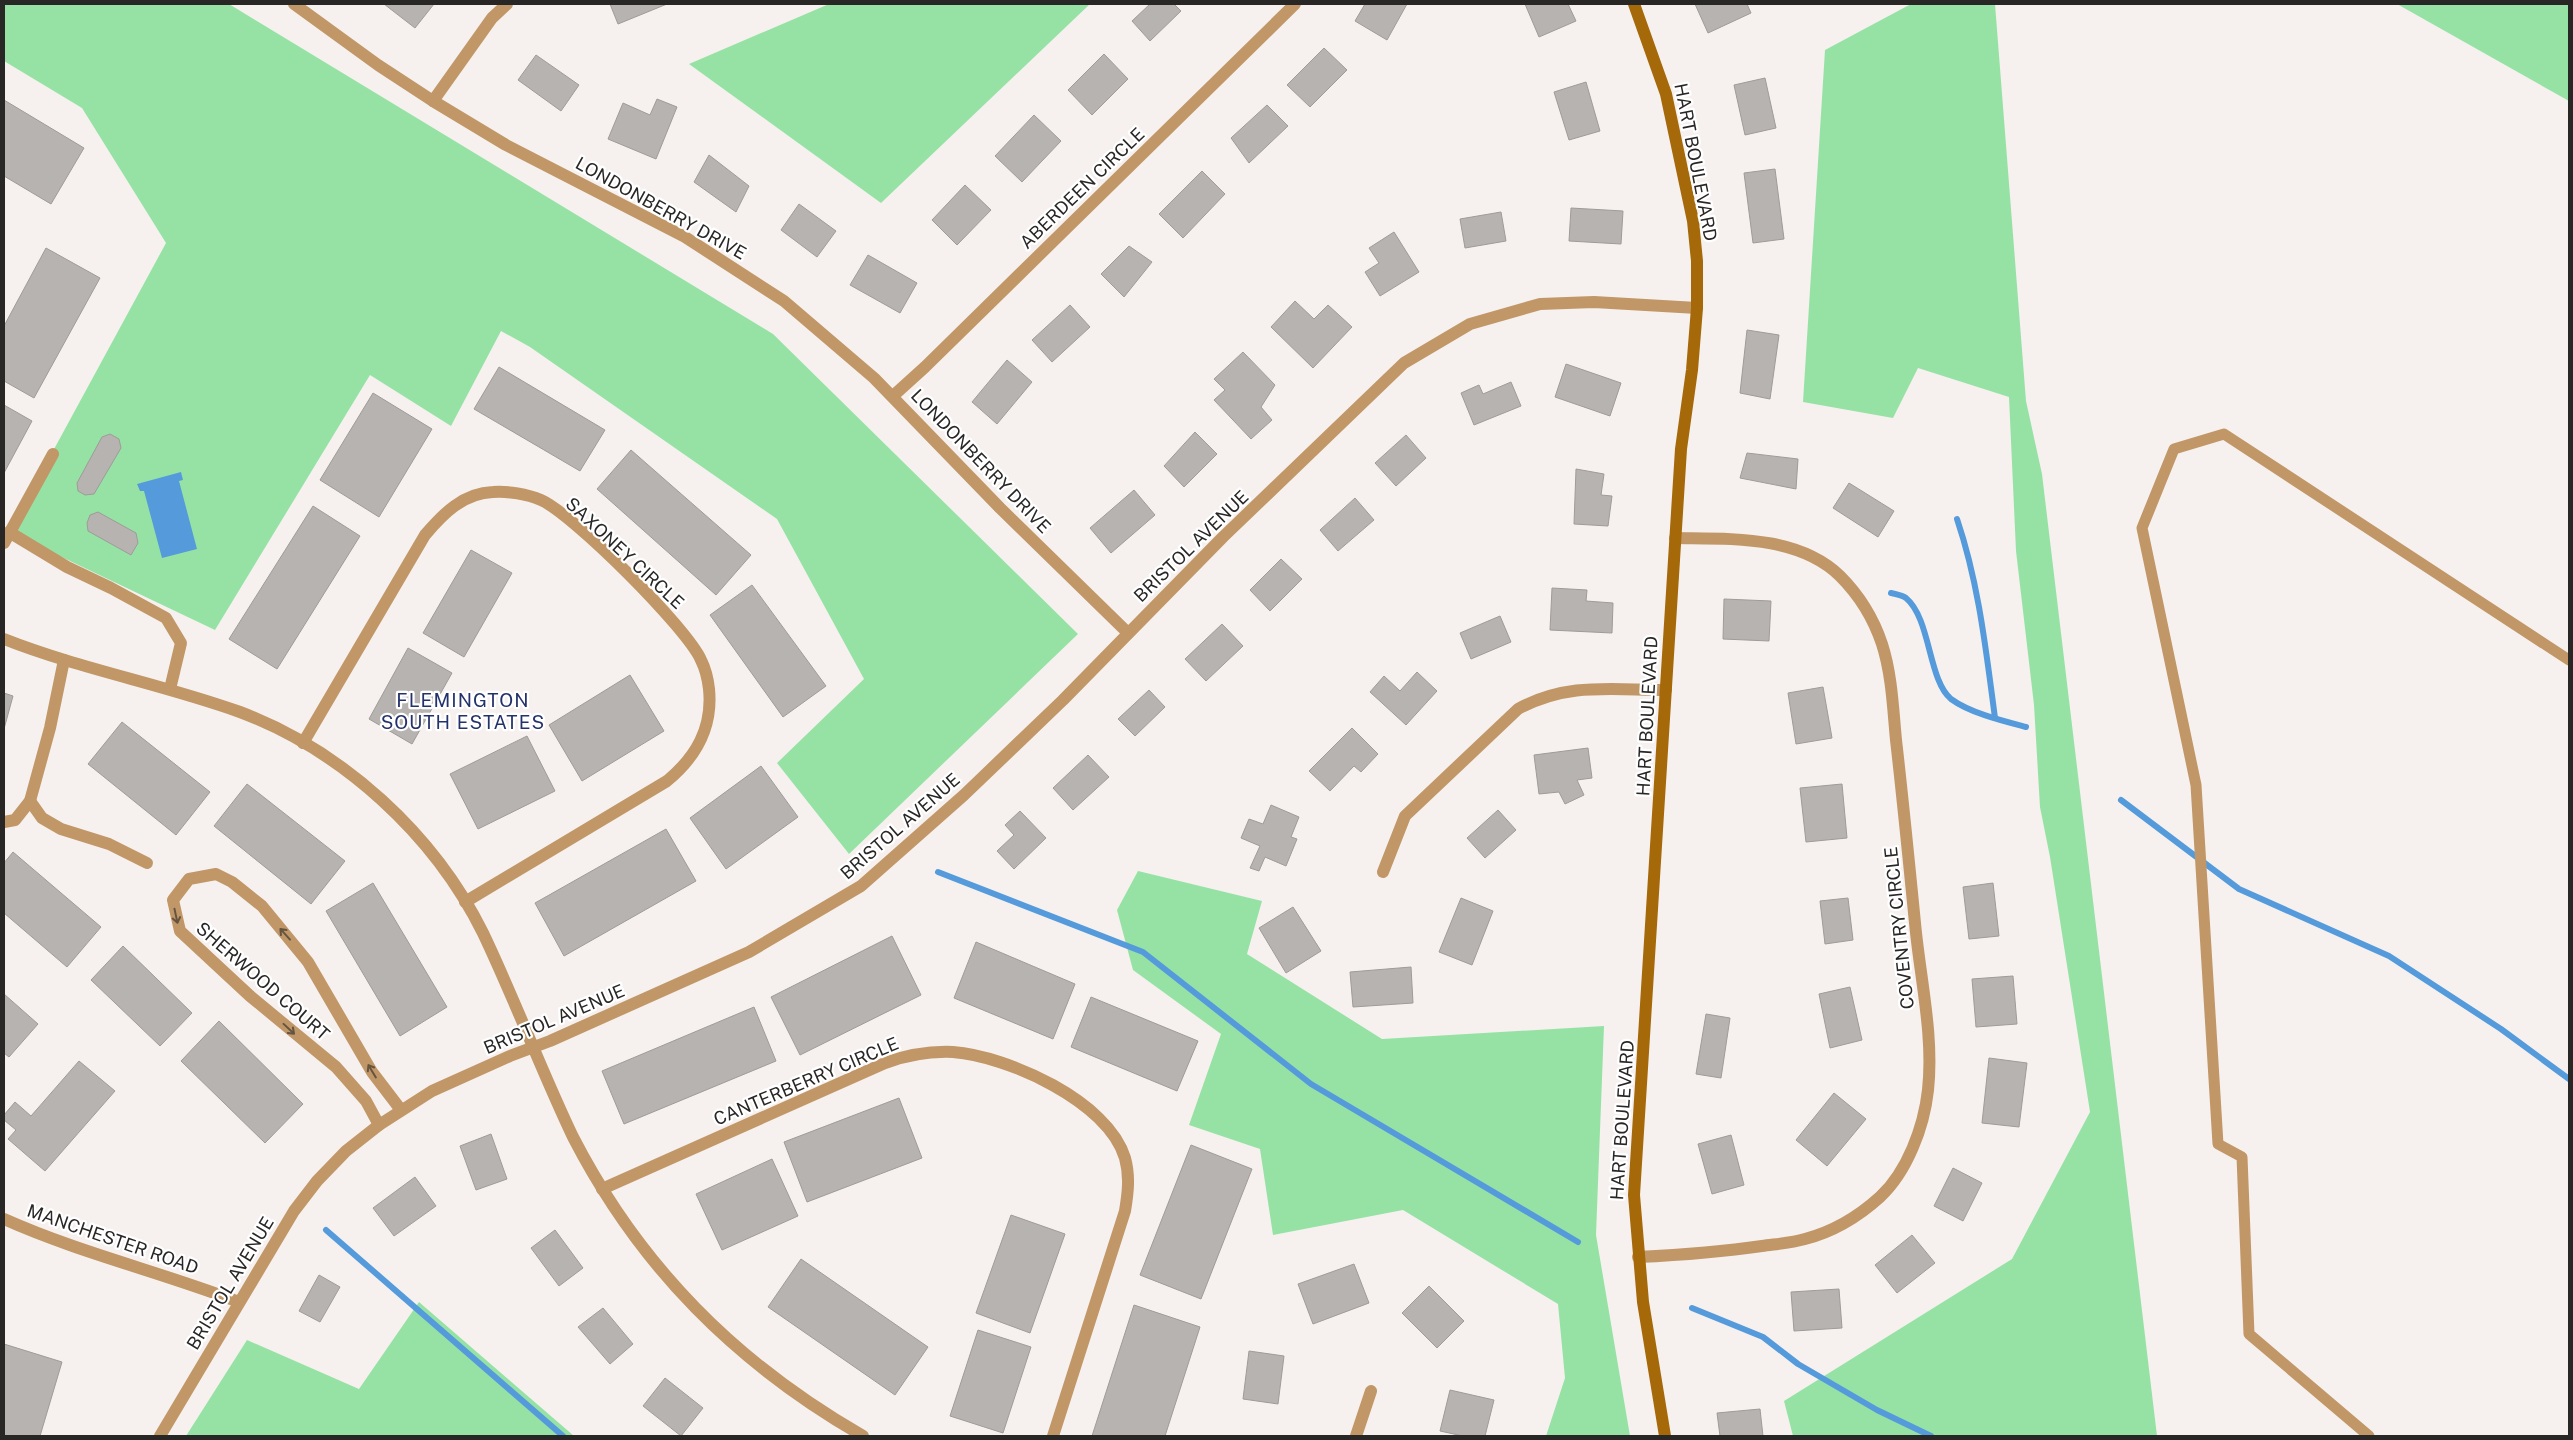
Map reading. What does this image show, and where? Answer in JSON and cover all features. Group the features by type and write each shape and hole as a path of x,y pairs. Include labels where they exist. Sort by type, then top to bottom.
{"street":[{"name":"LONDONBERRY DRIVE","path":"294,4 378,65 433,101 506,145 685,237 752,278 816,326 893,396 1000,508 1128,633"},
{"path":"433,101 492,18 507,4"},
{"name":"ABERDEEN CIRCLE","path":"893,396 926,367 1295,4"},
{"name":"HART BOULEVARD","path":"1634,4 1666,94 1693,221 1697,261 1697,308 1692,370 1681,449 1644,1068 1635,1177 1634,1215 1643,1302 1665,1436"},
{"name":"BRISTOL AVENUE","path":"160,1436 289,1218 317,1181 346,1152 379,1125 432,1090 750,952 861,886 964,795 1358,405 1404,363 1470,324 1506,312 1540,304 1594,302 1697,308"},
{"path":"53,454 6,537 111,588 166,618 181,643 170,689"},
{"name":"SAXONEY CIRCLE","path":"303,742 425,535 444,515 471,496 492,492 516,493 542,500 588,536 638,584 684,634 701,659 709,688 710,716 701,743 686,765 667,781 465,902"},
{"name":"COVENTRY CIRCLE","path":"1638,1257 1695,1254 1795,1241 1832,1230 1881,1196 1898,1174 1912,1150 1928,1092 1927,1027 1890,677 1883,646 1872,617 1857,594 1837,573 1813,558 1785,547 1732,538 1675,538"},
{"path":"4,639 64,660 170,689 239,712 303,742 366,786 393,811 442,866 465,902 486,940 573,1136 602,1189 659,1270 719,1333 754,1363 829,1416 863,1436"},
{"path":"4,822 15,820 30,801 50,728 64,660"},
{"path":"1383,872 1406,816 1518,709 1540,697 1568,691 1593,688 1666,690"},
{"path":"30,801 42,818 60,829 109,844 147,863"},
{"name":"SHERWOOD COURT","path":"379,1125 366,1101 336,1067 250,996 180,931 173,900 190,878 216,874 232,882 262,906 308,962 372,1072 401,1110"},
{"name":"CANTERBERRY CIRCLE","path":"602,1189 871,1069 907,1055 953,1052 977,1056 993,1060 1060,1088 1081,1101 1112,1135 1124,1156 1129,1184 1126,1211 1053,1436"},
{"name":"MANCHESTER ROAD","path":"4,1220 62,1243 239,1302"},
{"path":"1356,1436 1371,1391"}],"lane":[{"path":"2369,1436 2249,1334 2242,1157 2218,1144 2196,784 2142,528 2174,450 2224,434 2569,660"}],"green space":[{"path":"4,4 229,4 773,334 1078,634 849,854 777,763 864,679 777,519 530,347 501,331 451,426 370,375 215,630 9,532 166,243 82,108 4,61"},
{"path":"829,4 1090,4 881,203 689,64"},
{"path":"1911,4 1995,4 2026,401 2042,474 2157,1436 1793,1436 1784,1401 2012,1259 2090,1112 2050,857 2040,807 2034,705 2016,551 2009,397 1918,368 1893,418 1803,402 1825,50"},
{"path":"2397,4 2569,4 2569,101"},
{"path":"1138,871 1262,901 1247,954 1382,1039 1604,1026 1596,1235 1630,1436 1546,1436 1565,1378 1558,1304 1403,1210 1273,1235 1260,1149 1189,1125 1221,1034 1133,970 1117,910"},
{"path":"419,1302 574,1436 186,1436 247,1340 359,1389"}],"water":[{"path":"181,472 183,480 179,481 197,549 162,558 144,491 140,491 137,484"}],"building":[{"path":"384,4 434,4 415,28"},
{"path":"610,4 667,4 618,24"},
{"path":"1150,4 1174,4 1181,11 1150,41 1132,21"},
{"path":"1365,4 1407,4 1387,40 1355,21"},
{"path":"1525,4 1568,4 1576,21 1539,37"},
{"path":"1695,4 1747,4 1751,13 1708,33"},
{"path":"1324,48 1347,70 1310,107 1287,85"},
{"path":"1104,54 1128,79 1092,115 1068,90"},
{"path":"536,55 579,85 561,111 518,80"},
{"path":"1765,78 1776,128 1745,135 1734,85"},
{"path":"1586,82 1600,131 1569,140 1554,92"},
{"path":"657,99 677,107 656,159 608,139 623,103 650,115"},
{"path":"4,100 84,148 51,204 4,176"},
{"path":"1267,105 1288,126 1249,163 1231,138"},
{"path":"1034,115 1061,141 1022,182 995,156"},
{"path":"709,155 749,186 736,212 694,182"},
{"path":"1775,169 1784,239 1753,243 1744,173"},
{"path":"1202,171 1225,194 1183,238 1159,214"},
{"path":"965,185 991,210 957,245 932,220"},
{"path":"799,204 836,231 817,257 781,230"},
{"path":"1571,208 1623,211 1621,244 1569,241"},
{"path":"1501,212 1506,241 1465,248 1460,219"},
{"path":"1394,232 1419,272 1380,296 1365,272 1379,263 1369,248"},
{"path":"1129,246 1152,262 1124,297 1101,274"},
{"path":"46,248 100,278 34,398 4,381 4,326"},
{"path":"868,255 917,283 900,313 850,285"},
{"path":"1295,301 1314,319 1328,305 1352,327 1313,368 1271,327"},
{"path":"1070,305 1090,327 1052,362 1032,340"},
{"path":"1747,330 1779,335 1770,399 1740,393"},
{"path":"1243,352 1275,385 1261,407 1272,420 1251,439 1214,400 1225,390 1214,379"},
{"path":"1007,360 1032,382 997,424 972,402"},
{"path":"1566,364 1621,383 1610,416 1555,397"},
{"path":"499,367 605,430 580,471 474,409"},
{"path":"1511,382 1521,406 1474,425 1461,393 1479,385 1483,394"},
{"path":"373,393 432,429 379,517 320,480"},
{"path":"4,405 32,421 4,473"},
{"path":"1195,432 1217,454 1184,487 1164,466"},
{"path":"110,434 119,439 121,448 94,494 85,495 78,491 77,483 102,437"},
{"path":"1406,435 1426,458 1396,486 1375,463"},
{"path":"631,450 751,555 716,595 597,489"},
{"path":"1747,453 1798,459 1796,489 1740,478"},
{"path":"1576,469 1604,474 1601,495 1612,496 1608,526 1574,524"},
{"path":"1849,483 1894,511 1878,537 1833,508"},
{"path":"1134,490 1155,515 1111,553 1090,528"},
{"path":"1355,498 1374,520 1338,551 1320,530"},
{"path":"313,506 360,536 277,669 229,639"},
{"path":"98,512 136,533 138,543 131,555 88,531 87,523 90,515"},
{"path":"471,550 512,573 464,657 423,633"},
{"path":"1281,559 1302,579 1270,611 1250,590"},
{"path":"752,585 826,686 783,717 710,615"},
{"path":"1552,588 1587,590 1586,601 1613,603 1612,633 1550,630"},
{"path":"1724,599 1771,601 1769,641 1723,639"},
{"path":"1500,616 1511,642 1471,659 1460,633"},
{"path":"1222,624 1243,646 1206,681 1185,659"},
{"path":"408,648 452,673 412,744 369,719"},
{"path":"1417,672 1437,691 1406,725 1370,692 1384,676 1400,691"},
{"path":"630,675 664,731 582,781 549,725"},
{"path":"1823,687 1832,738 1796,744 1788,693"},
{"path":"1149,690 1165,707 1135,736 1118,719"},
{"path":"4,693 13,696 4,729"},
{"path":"122,722 210,792 176,835 88,764"},
{"path":"1352,728 1378,754 1361,772 1354,766 1330,791 1309,771"},
{"path":"527,736 555,791 478,829 450,774"},
{"path":"1588,748 1592,778 1577,780 1584,795 1565,804 1559,792 1539,794 1534,755"},
{"path":"1088,755 1109,777 1073,810 1053,788"},
{"path":"761,766 798,817 726,869 690,818"},
{"path":"247,784 345,861 311,904 214,826"},
{"path":"1842,784 1847,838 1806,842 1800,788"},
{"path":"1271,805 1299,817 1291,837 1297,839 1286,866 1265,857 1259,871 1250,868 1260,846 1241,838 1249,819 1263,824"},
{"path":"1498,810 1516,830 1485,858 1467,838"},
{"path":"1020,811 1046,838 1014,869 997,851 1014,835 1005,825"},
{"path":"666,829 696,881 564,956 535,903"},
{"path":"13,852 101,927 67,967 4,913 4,863"},
{"path":"373,883 447,1007 400,1036 326,911"},
{"path":"1993,883 1999,936 1969,939 1963,887"},
{"path":"1461,898 1493,911 1472,965 1439,952"},
{"path":"1848,898 1853,940 1825,944 1820,901"},
{"path":"1293,907 1321,951 1286,973 1259,928"},
{"path":"892,936 921,995 800,1055 771,997"},
{"path":"976,942 1075,984 1053,1039 954,998"},
{"path":"123,946 192,1013 160,1046 91,980"},
{"path":"1411,967 1413,1003 1353,1007 1350,972"},
{"path":"2013,976 2017,1024 1976,1027 1972,979"},
{"path":"1850,987 1862,1040 1830,1048 1819,994"},
{"path":"4,994 38,1024 9,1057 4,1053"},
{"path":"1091,997 1198,1041 1177,1091 1071,1047"},
{"path":"754,1007 776,1061 624,1124 602,1071"},
{"path":"1706,1014 1730,1018 1721,1078 1696,1074"},
{"path":"219,1021 303,1104 265,1143 181,1061"},
{"path":"1989,1058 2027,1063 2019,1127 1982,1123"},
{"path":"79,1061 115,1091 45,1171 8,1139 16,1130 4,1120 4,1115 15,1102 31,1116"},
{"path":"1834,1093 1866,1119 1827,1166 1796,1140"},
{"path":"899,1098 922,1158 807,1202 784,1142"},
{"path":"491,1134 507,1179 476,1190 460,1146"},
{"path":"1731,1135 1744,1185 1712,1194 1698,1144"},
{"path":"1191,1145 1252,1169 1201,1299 1140,1275"},
{"path":"772,1159 798,1216 722,1250 696,1194"},
{"path":"1953,1168 1982,1183 1963,1221 1934,1206"},
{"path":"415,1177 436,1206 394,1236 373,1208"},
{"path":"1011,1215 1065,1234 1030,1333 976,1313"},
{"path":"555,1230 583,1268 559,1286 531,1248"},
{"path":"1912,1235 1935,1263 1897,1293 1875,1265"},
{"path":"801,1259 928,1347 895,1395 768,1307"},
{"path":"1354,1264 1369,1303 1313,1324 1298,1284"},
{"path":"319,1275 340,1287 320,1322 299,1311"},
{"path":"1429,1286 1464,1321 1437,1348 1402,1313"},
{"path":"1839,1289 1842,1328 1794,1331 1791,1292"},
{"path":"1134,1305 1200,1327 1165,1436 1092,1436"},
{"path":"603,1308 633,1344 610,1364 578,1327"},
{"path":"978,1330 1031,1347 1003,1433 950,1416"},
{"path":"4,1344 62,1362 40,1436 4,1436"},
{"path":"1249,1351 1284,1356 1278,1404 1243,1399"},
{"path":"665,1378 703,1408 681,1436 643,1406"},
{"path":"1450,1390 1494,1400 1485,1436 1463,1436 1440,1431"},
{"path":"1760,1409 1763,1436 1720,1436 1717,1413"}],"waterway":[{"path":"1957,519 1965,543 1976,593 1995,718"},
{"path":"1891,593 1906,598 1914,608 1925,634 1938,678 1943,690 1951,699 1977,712 2026,727"},
{"path":"2121,800 2239,889 2389,956 2501,1029 2569,1079"},
{"path":"938,872 1143,952 1311,1084 1578,1242"},
{"path":"326,1230 563,1436"},
{"path":"1692,1308 1763,1337 1798,1364 1877,1410 1931,1436"}],"district":[{"name":"FLEMINGTON SOUTH ESTATES","path":"463,711"}]}
